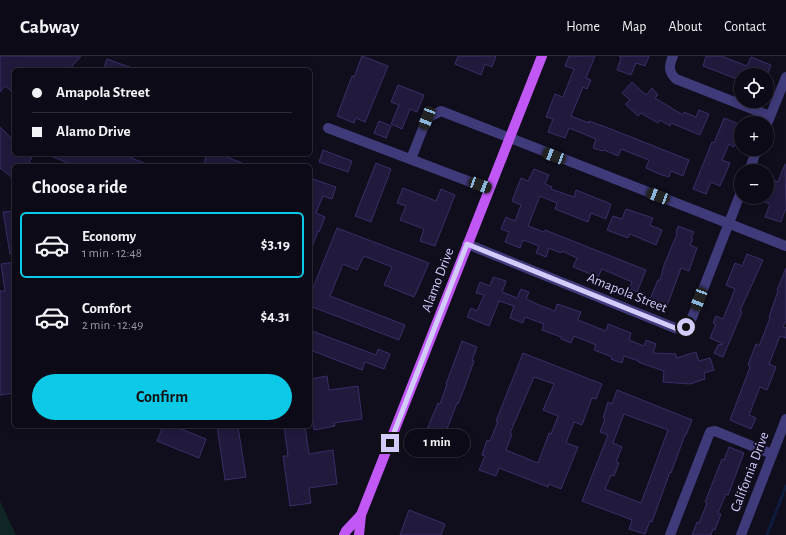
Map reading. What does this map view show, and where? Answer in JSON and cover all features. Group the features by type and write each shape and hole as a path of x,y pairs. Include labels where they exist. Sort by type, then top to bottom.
{"main road":[{"name":"Alamo Drive","path":"359,535 361,515 542,56"},
{"name":"Alamo Drive","path":"345,534 361,515"}],"street":[{"path":"672,56 670,68 676,79 760,116"},
{"path":"771,116 786,77"},
{"path":"411,159 427,118 441,111 786,246"},
{"path":"328,128 489,189"},
{"name":"Amapola Street","path":"467,244 675,328 683,328 690,323 736,204"},
{"name":"California Drive","path":"741,535 786,419"},
{"path":"670,535 710,432 715,431 772,454"}],"green space":[{"path":"0,501 16,535 0,535"}],"building":[{"path":"0,56 81,56 71,68 12,68 12,91 5,86 0,92"},
{"path":"362,56 388,66 365,122 356,118 354,123 337,116 352,76 354,77"},
{"path":"458,56 496,56 492,67 485,64 481,75 455,64"},
{"path":"569,56 595,56 586,78 591,80 587,89 583,87 571,116 611,129 689,160 683,176 671,171 669,177 659,174 646,168 649,160 621,149 618,156 604,150 593,148 596,139 569,128 565,138 548,132 553,119 546,117 555,94 563,97 574,69 565,66"},
{"path":"619,56 649,56 645,66 636,63 631,75 617,70 621,58"},
{"path":"706,56 721,56 747,66 751,57 771,65 770,68 734,68 734,78 703,66"},
{"path":"107,59 132,68 104,68"},
{"path":"632,82 646,95 652,88 658,95 655,98 683,115 684,112 696,117 699,110 709,114 700,135 671,123 670,126 660,120 658,123 641,113 638,116 625,104 630,100 622,93"},
{"path":"398,85 424,95 417,112 410,109 402,129 391,124 399,105 391,102"},
{"path":"724,118 734,122 734,147 729,144 722,160 730,163 720,186 711,182 706,194 693,189 712,142 714,143"},
{"path":"379,121 391,126 386,138 374,133"},
{"path":"0,127 12,139 12,156 30,156 32,158 29,161 32,164 12,164 12,177 0,168"},
{"path":"323,150 352,161 348,172 319,162"},
{"path":"51,156 127,156 146,164 70,164"},
{"path":"206,156 225,156 244,164 204,164"},
{"path":"376,163 391,169 371,222 355,216"},
{"path":"785,164 786,208 781,222 765,217 770,204 774,204 774,180 778,182"},
{"path":"534,169 549,175 545,184 552,187 551,189 574,197 576,190 611,204 606,219 591,213 588,222 555,209 557,203 540,196 528,226 544,232 545,230 646,270 637,292 629,289 632,282 602,269 598,277 573,267 577,258 562,251 561,253 549,248 546,257 536,253 539,246 523,240 520,248 505,242 509,232 501,229 506,217 515,221 521,205 512,201 521,178 528,181"},
{"path":"312,179 336,187 332,199 323,196 316,213 325,217 319,232 318,231 312,247"},
{"path":"403,188 436,201 441,189 455,195 435,246 420,241 424,229 400,220 406,206 397,203"},
{"path":"626,209 653,218 650,225 662,230 656,245 630,234 628,238 607,230 613,216 622,219"},
{"path":"12,211 12,254 10,254 3,212"},
{"path":"678,226 694,232 690,245 697,248 689,271 681,268 667,306 650,299 658,280 660,280 664,265 677,234"},
{"path":"337,228 429,263 414,297 384,285 392,267 364,256 357,270 343,264 330,296 405,325 399,340 312,307 312,290"},
{"path":"747,254 763,260 740,311 742,312 723,357 714,353 718,345 723,344 710,338 716,324 713,323 716,316 723,319 735,289 726,285 735,263 742,266"},
{"path":"12,262 12,393 0,395 0,291 5,291 1,264"},
{"path":"786,268 786,320 783,327 786,328 786,338 780,336 769,364 776,367 767,390 760,387 749,415 756,418 751,429 730,420 750,367 748,365 756,344 759,346 770,318 769,317 778,291 777,290"},
{"path":"493,277 506,281 502,292 517,298 521,289 529,292 526,299 539,305 555,311 557,304 581,312 578,320 606,331 608,324 631,333 629,340 644,346 646,340 656,344 653,353 676,354 676,358 696,352 699,361 710,358 714,370 704,373 705,379 690,384 663,382 664,371 624,356 622,363 611,359 612,357 594,350 596,345 574,336 571,343 561,339 561,337 542,330 544,324 525,317 523,323 510,318 514,306 499,301 489,326 467,317 471,308 477,311 484,295 476,293 480,282 490,286"},
{"path":"312,331 376,355 378,349 390,354 384,369 365,362 362,370 312,351"},
{"path":"462,341 477,347 472,360 474,361 438,452 420,446 438,403 440,404"},
{"path":"523,353 602,384 596,399 592,398 582,425 574,422 566,443 578,447 561,489 549,484 548,487 499,468 496,476 479,470 485,456 482,455 487,440 490,441 498,421 496,421","holes":["534,377 554,384 543,410 558,416 551,434 549,433 538,463 506,450 512,434 510,433"]},
{"path":"327,376 329,390 358,386 362,419 334,423 335,426 314,430 312,416 312,379"},
{"path":"617,390 692,420 671,473 670,472 652,522 650,521 645,534 629,529 632,520 582,501 608,435 600,432 605,419 603,418 608,402 612,404","holes":["624,414 668,430 641,503 605,489 611,475 614,476 619,463 616,462 622,447 613,443"]},
{"path":"162,428 179,428 206,439 199,458 157,441"},
{"path":"217,428 238,428 246,477 225,480"},
{"path":"284,428 305,428 309,454 333,450 337,484 309,488 311,503 290,506 283,456 288,456"},
{"path":"729,447 744,453 728,495 726,494 718,513 721,514 715,530 713,529 711,535 692,535 697,522 699,523 707,503 705,502 722,459 724,460"},
{"path":"409,510 445,524 441,535 400,535"}],"waterway":[{"path":"767,535 786,486"}],"route":[{"path":"390,443 467,244 675,328 679,329 686,327"}]}
